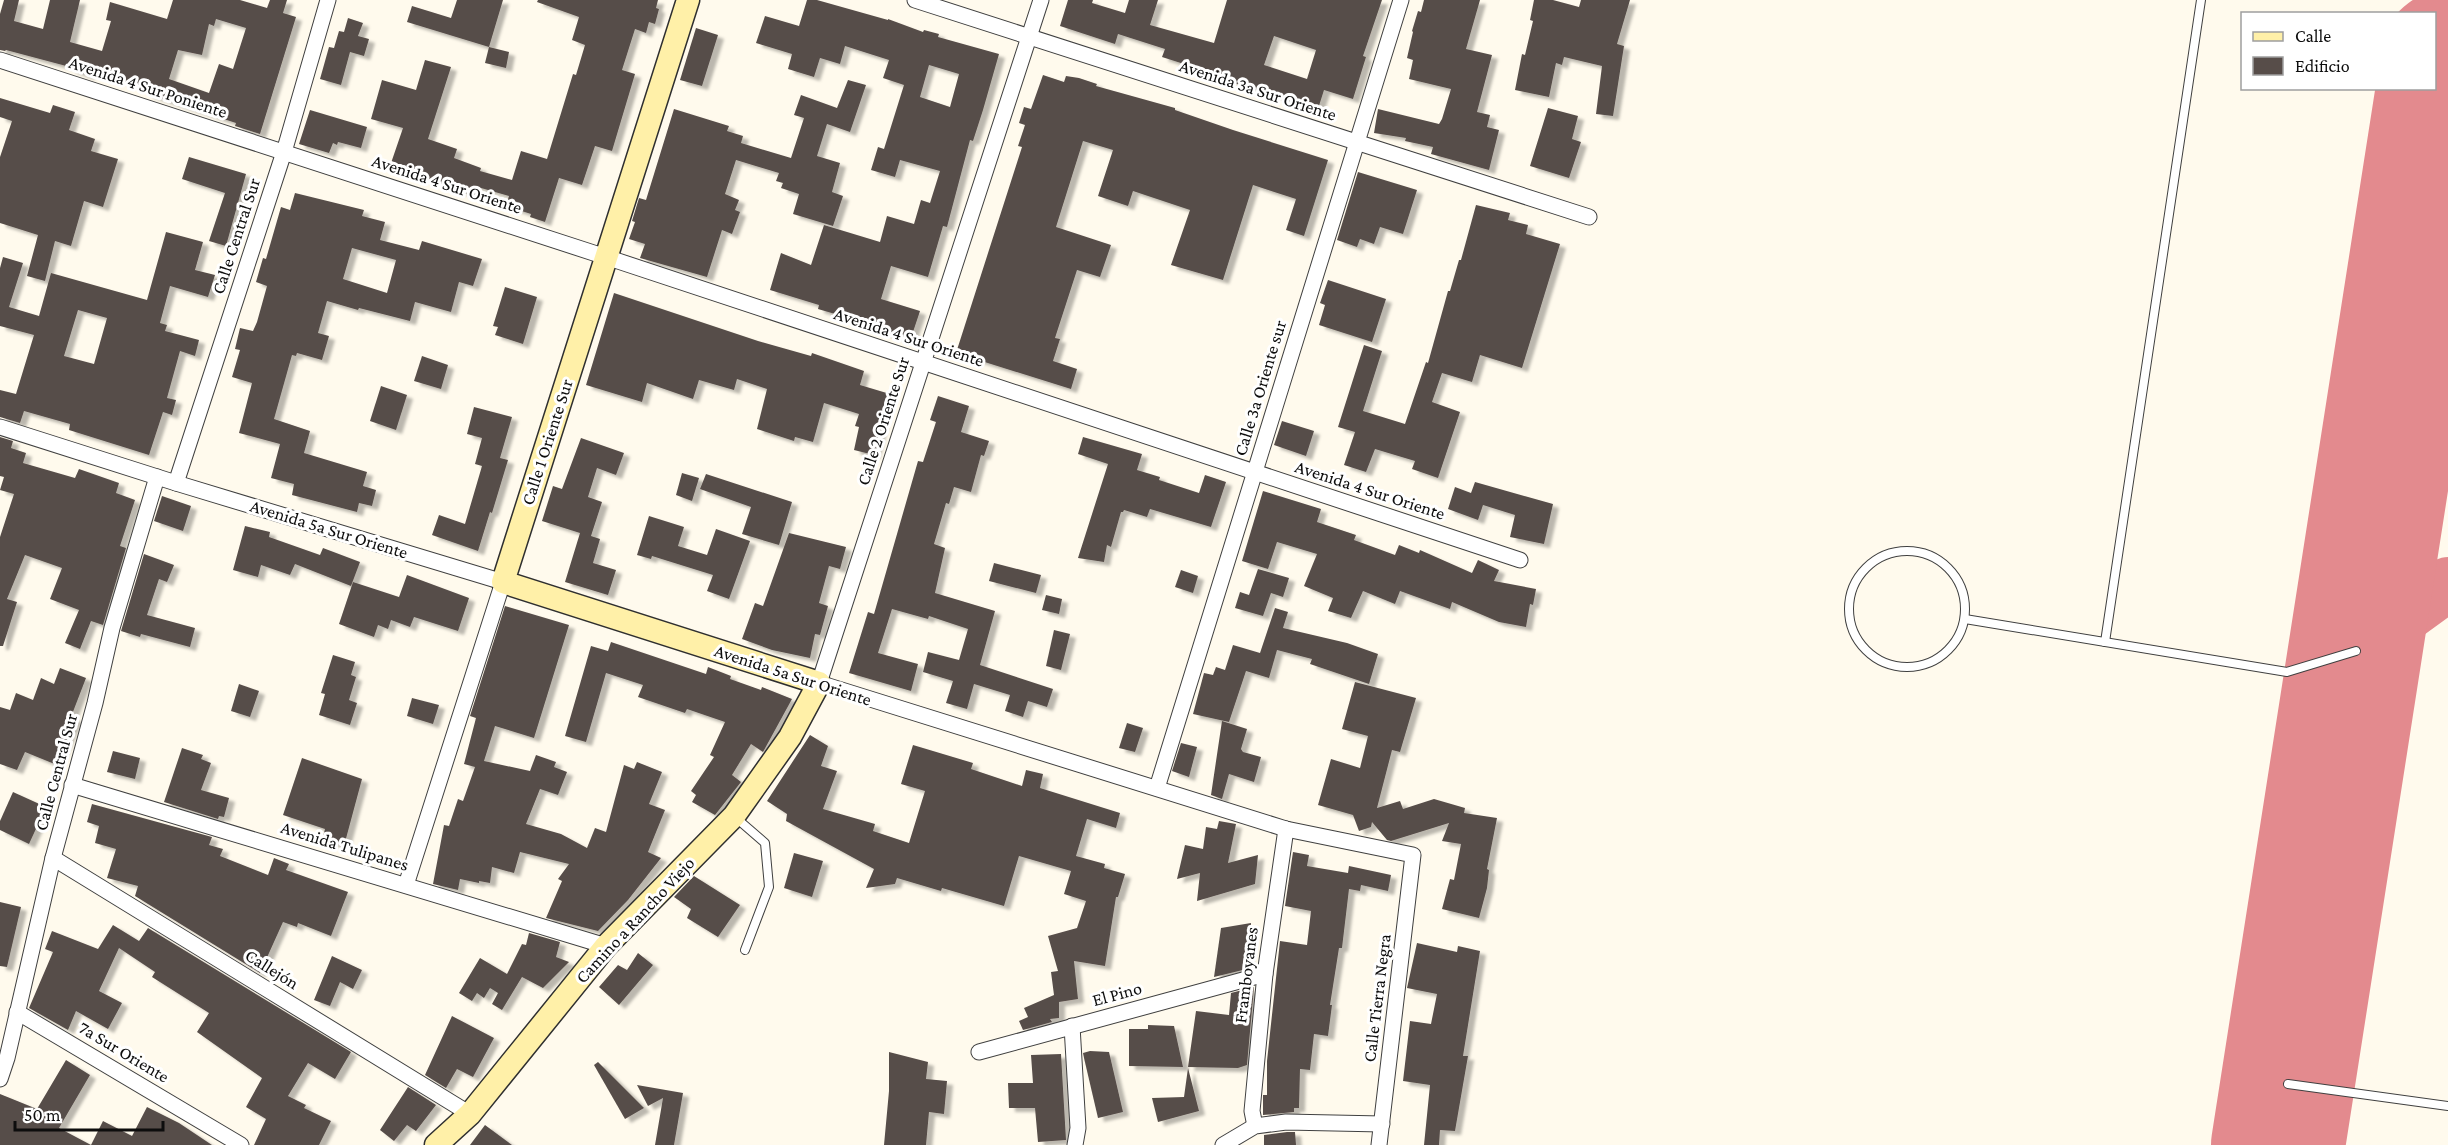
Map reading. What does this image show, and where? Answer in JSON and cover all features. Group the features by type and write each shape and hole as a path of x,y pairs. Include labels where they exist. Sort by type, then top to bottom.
{"street":[{"name":"Calle Central Sur","path":"176,483 284,152 328,0"},
{"name":"Calle 1 Oriente Sur","path":"406,885 688,0"},
{"name":"Avenida 3a Sur Oriente","path":"915,0 1589,217"},
{"name":"Calle 2 Oriente Sur","path":"819,683 1041,0"},
{"name":"Calle 3a Oriente sur","path":"1157,788 1401,0"},
{"name":"Avenida 4 Sur Poniente","path":"0,60 284,152"},
{"name":"Avenida 4 Sur Oriente","path":"284,152 1520,560"},
{"name":"Avenida 5a Sur Oriente","path":"0,427 503,582 1286,829 1413,855"},
{"name":"Calle Central Sur","path":"0,1079 53,858 95,703 112,628 158,477"},
{"name":"Camino a Rancho Viejo","path":"436,1145 470,1114 606,946 734,816 790,737 819,683"},
{"name":"Avenida Tulipanes","path":"72,785 606,946"},
{"name":"Framboyanes","path":"1255,1126 1252,1111 1264,974 1286,829"},
{"name":"Calle Tierra Negra","path":"1379,1145 1413,855"},
{"name":"Callejón","path":"53,858 470,1114"},
{"name":"El Pino","path":"979,1052 1264,974"},
{"name":"7a Sur Oriente","path":"17,1012 241,1145"},
{"path":"1072,1026 1078,1128 1075,1145"},
{"path":"1223,1145 1255,1126 1286,1122 1382,1124"}],"lane":[{"path":"2105,642 2201,0"},
{"path":"1909,551 1928,554 1945,565 1958,580 1965,599 1965,619 1959,636 1940,656 1915,666 1896,665 1879,659 1865,648 1854,633 1849,615 1850,597 1858,578 1871,563 1889,554 1909,551"},
{"path":"1965,619 2287,672 2356,651"},
{"path":"734,816 765,843 768,866 769,887 745,950"},
{"path":"2288,1084 2448,1107"}],"building":[{"path":"4,0 19,0 14,21 43,29 50,0 80,0 70,42 102,51 111,21 106,20 110,2 167,19 173,0 240,0 267,8 270,0 287,0 283,13 296,17 260,134 235,126 236,123 147,94 149,89 90,71 89,76 70,69 70,67 0,50 0,14","holes":["216,19 246,28 233,69 219,64 209,93 169,79 178,50 202,55 209,24 214,26"]},
{"path":"457,0 503,0 489,47 407,22 412,6 451,18"},
{"path":"538,0 658,0 656,8 659,9 655,24 649,22 646,33 635,29 622,70 635,74 612,151 595,146 582,185 559,178 545,222 530,217 531,214 506,206 509,196 474,186 471,195 390,166 403,128 371,119 382,80 416,90 425,60 451,67 428,139 457,149 454,158 481,168 480,171 512,180 521,151 547,159 573,74 576,75 585,45 572,40 579,17 537,2"},
{"path":"807,0 817,0 888,19 923,32 924,30 939,34 938,37 999,54 973,141 970,140 947,227 943,226 928,277 891,266 881,299 920,311 910,341 875,330 876,326 818,309 819,305 770,290 781,253 811,265 824,225 880,242 887,216 914,224 921,200 930,203 940,171 900,160 895,177 871,170 878,147 884,149 904,85 883,78 889,60 845,46 840,64 820,58 814,77 788,69 792,54 756,43 765,16 799,26","holes":["929,65 959,74 950,107 920,97"]},
{"path":"1068,0 1093,0 1092,3 1125,13 1129,0 1158,0 1150,25 1214,43 1227,0 1382,0 1363,56 1366,57 1353,99 1324,90 1318,109 1231,82 1231,79 1162,57 1165,49 1118,34 1115,44 1060,26","holes":["1274,36 1316,50 1307,79 1264,65"]},
{"path":"1424,0 1480,0 1466,49 1492,55 1477,112 1490,115 1487,127 1499,130 1489,170 1431,154 1433,147 1405,141 1406,138 1374,133 1378,109 1439,124 1442,119 1451,89 1409,79 1413,60 1407,58 1412,31"},
{"path":"1534,0 1553,0 1579,7 1581,0 1630,0 1617,44 1624,46 1613,116 1596,114 1602,66 1564,57 1562,65 1556,63 1549,97 1515,90 1522,54 1525,55 1533,21 1530,20"},
{"path":"348,18 363,23 358,36 369,39 364,56 350,52 341,85 320,79 329,47 334,48 339,31 344,32"},
{"path":"696,28 718,35 702,86 680,80"},
{"path":"489,47 509,52 506,68 485,63"},
{"path":"1043,75 1064,82 1066,76 1079,78 1097,84 1096,86 1175,108 1175,110 1233,130 1328,160 1304,236 1286,230 1296,199 1253,185 1223,280 1171,265 1190,210 1133,191 1128,206 1098,196 1113,150 1083,141 1056,227 1111,245 1100,277 1077,270 1055,338 1060,339 1053,361 1077,369 1071,389 956,353 1022,147 1018,146 1025,125 1019,123 1024,107 1031,109"},
{"path":"848,80 866,85 850,132 827,124 817,156 840,163 832,192 843,196 833,226 793,214 799,194 781,188 783,183 776,181 779,173 736,160 725,194 739,200 735,210 740,212 732,234 722,230 707,277 640,258 645,244 629,239 635,222 632,221 639,198 646,200 674,109 729,126 727,131 743,136 741,143 791,158 804,118 794,115 801,95 837,108"},
{"path":"0,98 50,113 53,105 75,112 69,130 95,139 91,151 118,159 103,207 84,201 71,246 55,241 45,281 27,276 38,235 0,223 0,157 12,121 0,117"},
{"path":"1548,108 1578,116 1572,139 1581,142 1569,178 1530,166"},
{"path":"310,110 367,127 361,148 338,142 337,145 333,143 329,153 299,144"},
{"path":"189,157 246,174 226,246 209,241 225,193 182,179"},
{"path":"1358,172 1417,190 1403,234 1380,227 1374,244 1360,239 1357,247 1337,240"},
{"path":"295,193 364,210 362,216 385,222 380,240 419,250 422,241 482,259 473,286 459,282 451,312 415,302 410,321 327,301 318,333 329,336 322,360 297,353 296,356 292,355 274,419 310,431 304,453 367,472 363,486 376,490 372,506 359,503 357,512 292,495 294,484 271,478 280,444 239,433 252,383 232,377 240,350 235,349 240,328 253,331 257,322 267,286 256,282 263,258 266,259 281,207 290,210","holes":["352,248 396,260 387,293 343,279"]},
{"path":"1476,205 1510,213 1508,220 1528,225 1526,234 1560,244 1522,368 1480,355 1472,382 1442,373 1432,402 1460,412 1438,478 1412,469 1415,461 1375,449 1366,472 1344,465 1355,432 1338,427 1364,345 1382,351 1363,411 1405,424 1426,362 1428,363"},
{"path":"166,232 203,242 195,270 215,275 208,297 170,286 160,323 167,325 165,331 199,340 195,356 180,351 167,398 176,400 172,415 163,412 149,455 69,430 70,424 24,411 20,423 0,417 0,390 16,394 34,335 0,326 0,268 3,257 23,263 9,307 39,316 51,273 147,300","holes":["78,310 107,318 94,364 64,356"]},
{"path":"1328,280 1386,299 1372,342 1319,325 1325,305 1320,303"},
{"path":"505,287 537,297 523,344 495,335 498,327 493,326"},
{"path":"614,293 758,341 811,356 812,353 864,371 860,385 890,394 874,455 854,450 859,427 855,426 859,414 824,403 813,442 795,437 794,441 757,429 767,389 737,379 734,390 699,380 693,399 647,383 642,402 586,385"},
{"path":"422,356 448,365 441,389 414,381"},
{"path":"381,386 407,395 396,430 370,421"},
{"path":"938,396 969,406 961,432 989,441 984,456 981,455 971,492 954,487 949,504 946,503 934,544 945,548 935,593 995,611 980,665 1053,689 1047,707 1028,701 1023,717 1005,711 1010,695 974,684 967,709 946,703 953,681 923,672 928,652 959,660 968,629 929,616 928,619 892,609 878,653 918,664 911,691 849,673 868,612 874,614 918,461 923,462 936,422 930,420"},
{"path":"474,407 512,417 500,458 508,460 478,551 432,535 439,515 465,524 482,466 475,464 482,438 467,434"},
{"path":"1282,421 1314,431 1306,456 1274,445"},
{"path":"0,437 13,441 11,448 26,453 23,463 75,478 79,469 119,483 116,493 135,500 120,546 126,548 103,625 91,621 80,649 65,643 79,610 50,599 62,568 25,555 7,599 17,602 3,646 0,646 0,537 14,494 0,490 4,477 0,476"},
{"path":"1083,437 1142,454 1137,470 1199,493 1205,475 1226,482 1211,527 1150,509 1147,517 1124,510 1121,512 1111,547 1107,545 1104,562 1078,558 1108,464 1078,454"},
{"path":"581,438 624,453 616,475 597,468 588,497 602,502 591,536 600,539 593,563 616,570 608,595 565,582 580,533 542,521 553,486 562,489"},
{"path":"682,473 699,478 692,501 676,495"},
{"path":"706,474 792,502 779,545 742,534 751,507 700,489"},
{"path":"1475,482 1553,504 1544,544 1510,537 1515,515 1483,505 1478,520 1448,509 1455,487 1471,493"},
{"path":"1263,491 1321,509 1317,522 1356,535 1354,540 1395,555 1399,545 1419,553 1420,550 1472,573 1478,560 1499,570 1494,581 1536,589 1533,605 1530,604 1526,627 1499,622 1452,602 1450,609 1400,591 1395,604 1363,591 1351,618 1328,611 1333,598 1304,586 1317,554 1277,542 1268,569 1242,561"},
{"path":"162,496 191,506 183,531 154,521"},
{"path":"649,516 684,527 678,546 707,555 716,529 750,541 729,599 707,591 713,575 652,556 651,559 637,555"},
{"path":"245,526 270,532 269,537 320,555 323,548 360,562 351,586 295,564 290,575 261,565 258,577 233,570"},
{"path":"789,533 846,547 840,569 829,566 819,603 828,606 820,635 815,634 810,658 772,650 742,639 755,603 763,606"},
{"path":"144,554 174,565 167,582 159,579 147,615 195,628 190,647 121,631"},
{"path":"994,563 1041,575 1036,593 989,581"},
{"path":"1258,569 1289,578 1283,597 1271,593 1263,616 1235,608 1240,592 1249,595"},
{"path":"1181,570 1198,576 1193,593 1175,587"},
{"path":"407,575 469,598 458,631 414,617 410,627 391,620 388,629 378,625 374,637 339,624 353,582 399,597"},
{"path":"1046,595 1062,599 1059,614 1042,610"},
{"path":"505,606 569,625 534,738 495,726 484,761 530,771 536,755 556,762 554,767 567,772 558,795 540,789 526,824 561,834 587,848 595,828 606,832 624,765 634,769 637,762 662,772 649,804 665,810 648,852 661,858 628,900 598,931 546,918 562,881 558,879 569,864 520,852 514,873 492,867 490,883 460,879 458,890 433,884 444,825 449,826 458,799 463,801 475,767 464,764 476,718 470,716"},
{"path":"1275,608 1288,612 1283,628 1347,643 1378,654 1369,684 1310,664 1312,659 1277,650 1269,678 1246,671 1229,722 1193,714 1204,673 1213,675 1216,667 1225,670 1233,645 1260,653"},
{"path":"1054,630 1070,634 1061,670 1046,666"},
{"path":"611,642 706,674 708,667 731,676 730,679 761,690 762,687 792,699 763,752 751,744 732,775 741,782 715,815 692,802 696,795 691,791 714,757 710,755 725,722 687,709 685,713 638,697 643,685 606,673 586,742 565,736 591,646 608,651"},
{"path":"333,655 355,662 351,675 356,677 349,700 357,703 350,725 319,715 325,694 321,693"},
{"path":"60,668 86,678 71,717 76,718 57,765 25,752 17,770 0,764 0,707 10,710 16,693 33,700 41,678 54,684"},
{"path":"1355,682 1416,698 1400,752 1392,750 1377,808 1400,801 1403,809 1434,799 1465,808 1464,813 1497,818 1487,869 1489,870 1487,888 1479,918 1442,909 1450,879 1454,880 1461,844 1442,841 1449,823 1391,841 1387,840 1372,822 1371,827 1359,831 1353,815 1318,805 1331,759 1360,768 1368,736 1342,729"},
{"path":"239,684 259,691 250,717 231,711"},
{"path":"412,698 439,705 433,724 407,716"},
{"path":"1222,721 1247,729 1241,749 1243,752 1261,757 1254,782 1229,774 1222,799 1211,795"},
{"path":"1127,723 1143,728 1135,752 1119,748"},
{"path":"810,735 828,746 821,766 837,771 823,809 875,824 873,831 909,843 925,791 901,784 913,745 973,763 971,769 1022,786 1026,770 1043,774 1040,788 1120,813 1116,828 1087,819 1076,856 1105,864 1104,868 1125,874 1118,897 1116,897 1105,966 1074,961 1078,999 1059,1002 1059,1018 1050,1019 1052,1022 1023,1030 1019,1021 1028,1017 1024,1008 1054,995 1051,972 1058,971 1048,936 1077,928 1086,901 1064,894 1071,871 1019,856 1004,906 897,878 895,884 866,888 874,869 786,821 787,814 767,801"},
{"path":"1181,743 1197,747 1189,777 1172,771"},
{"path":"182,748 203,755 201,759 211,763 201,790 229,798 224,817 219,816 218,819 164,802"},
{"path":"113,751 140,758 135,779 107,772"},
{"path":"302,758 362,779 344,846 322,840 325,829 283,815"},
{"path":"13,792 46,807 29,844 0,830 0,821"},
{"path":"92,804 212,837 209,845 223,849 220,856 268,875 274,858 289,864 286,870 348,892 331,936 298,923 297,927 283,922 260,973 135,896 138,886 107,878 116,849 95,843 99,826 87,822"},
{"path":"1219,821 1236,824 1228,863 1258,855 1255,884 1197,901 1200,873 1177,879 1185,845 1203,849 1206,827 1217,829"},
{"path":"1293,852 1309,855 1307,866 1348,873 1349,866 1391,875 1388,891 1361,885 1360,891 1349,889 1342,948 1339,948 1330,1005 1332,1005 1328,1036 1314,1034 1310,1070 1300,1069 1299,1108 1294,1108 1294,1112 1263,1115 1263,1095 1267,1095 1267,1061 1280,941 1307,945 1311,911 1285,906"},
{"path":"794,853 823,861 812,897 784,888"},
{"path":"694,876 740,905 718,937 687,918 691,909 674,897"},
{"path":"0,902 21,907 7,967 0,966"},
{"path":"1251,923 1247,969 1214,977 1221,928"},
{"path":"113,925 139,941 148,928 351,1052 335,1079 308,1063 288,1096 306,1105 304,1108 331,1121 319,1145 254,1145 266,1119 246,1107 262,1078 197,1032 209,1013 152,977 155,972 119,948 99,991 122,1003 108,1029 76,1011 68,1030 29,1008 53,952 45,949 52,931 98,949"},
{"path":"529,933 560,942 556,957 569,962 543,988 522,977 502,1010 492,1004 498,993 490,988 484,998 477,993 472,1001 459,993 480,958 507,974 522,944 526,945"},
{"path":"1417,943 1457,952 1458,946 1480,951 1463,1056 1468,1056 1455,1131 1440,1130 1439,1145 1424,1145 1430,1085 1403,1081 1410,1021 1431,1024 1437,994 1407,988"},
{"path":"638,953 653,965 619,1005 599,987 618,965 627,970"},
{"path":"332,956 362,970 353,989 340,982 330,1006 314,1000"},
{"path":"1254,987 1247,1065 1238,1068 1188,1067 1196,1011 1229,1015 1231,993"},
{"path":"452,1016 494,1038 473,1077 457,1069 446,1088 425,1075"},
{"path":"1148,1025 1174,1026 1183,1067 1129,1066 1129,1029 1148,1029"},
{"path":"889,1052 928,1062 926,1079 947,1081 944,1114 929,1112 926,1145 884,1145 889,1091"},
{"path":"1109,1052 1123,1112 1098,1118 1083,1053"},
{"path":"1061,1054 1066,1140 1038,1142 1035,1108 1009,1108 1008,1083 1033,1083 1031,1055"},
{"path":"66,1060 90,1075 59,1128 91,1145 0,1145 0,1094 37,1109"},
{"path":"598,1062 644,1108 625,1119 594,1065"},
{"path":"1188,1068 1199,1111 1158,1122 1152,1098 1184,1097"},
{"path":"637,1085 683,1093 674,1145 655,1145 663,1098 648,1106"},
{"path":"408,1087 436,1105 416,1131 407,1125 394,1141 380,1130"},
{"path":"147,1107 179,1123 212,1145 91,1145 103,1121 132,1136"},
{"path":"485,1125 512,1145 470,1145"},
{"path":"1295,1132 1296,1145 1264,1145 1264,1135"}],"taxiway":[{"path":"2356,651 2448,584"}],"runway":[{"path":"2278,1145 2448,57"}]}
